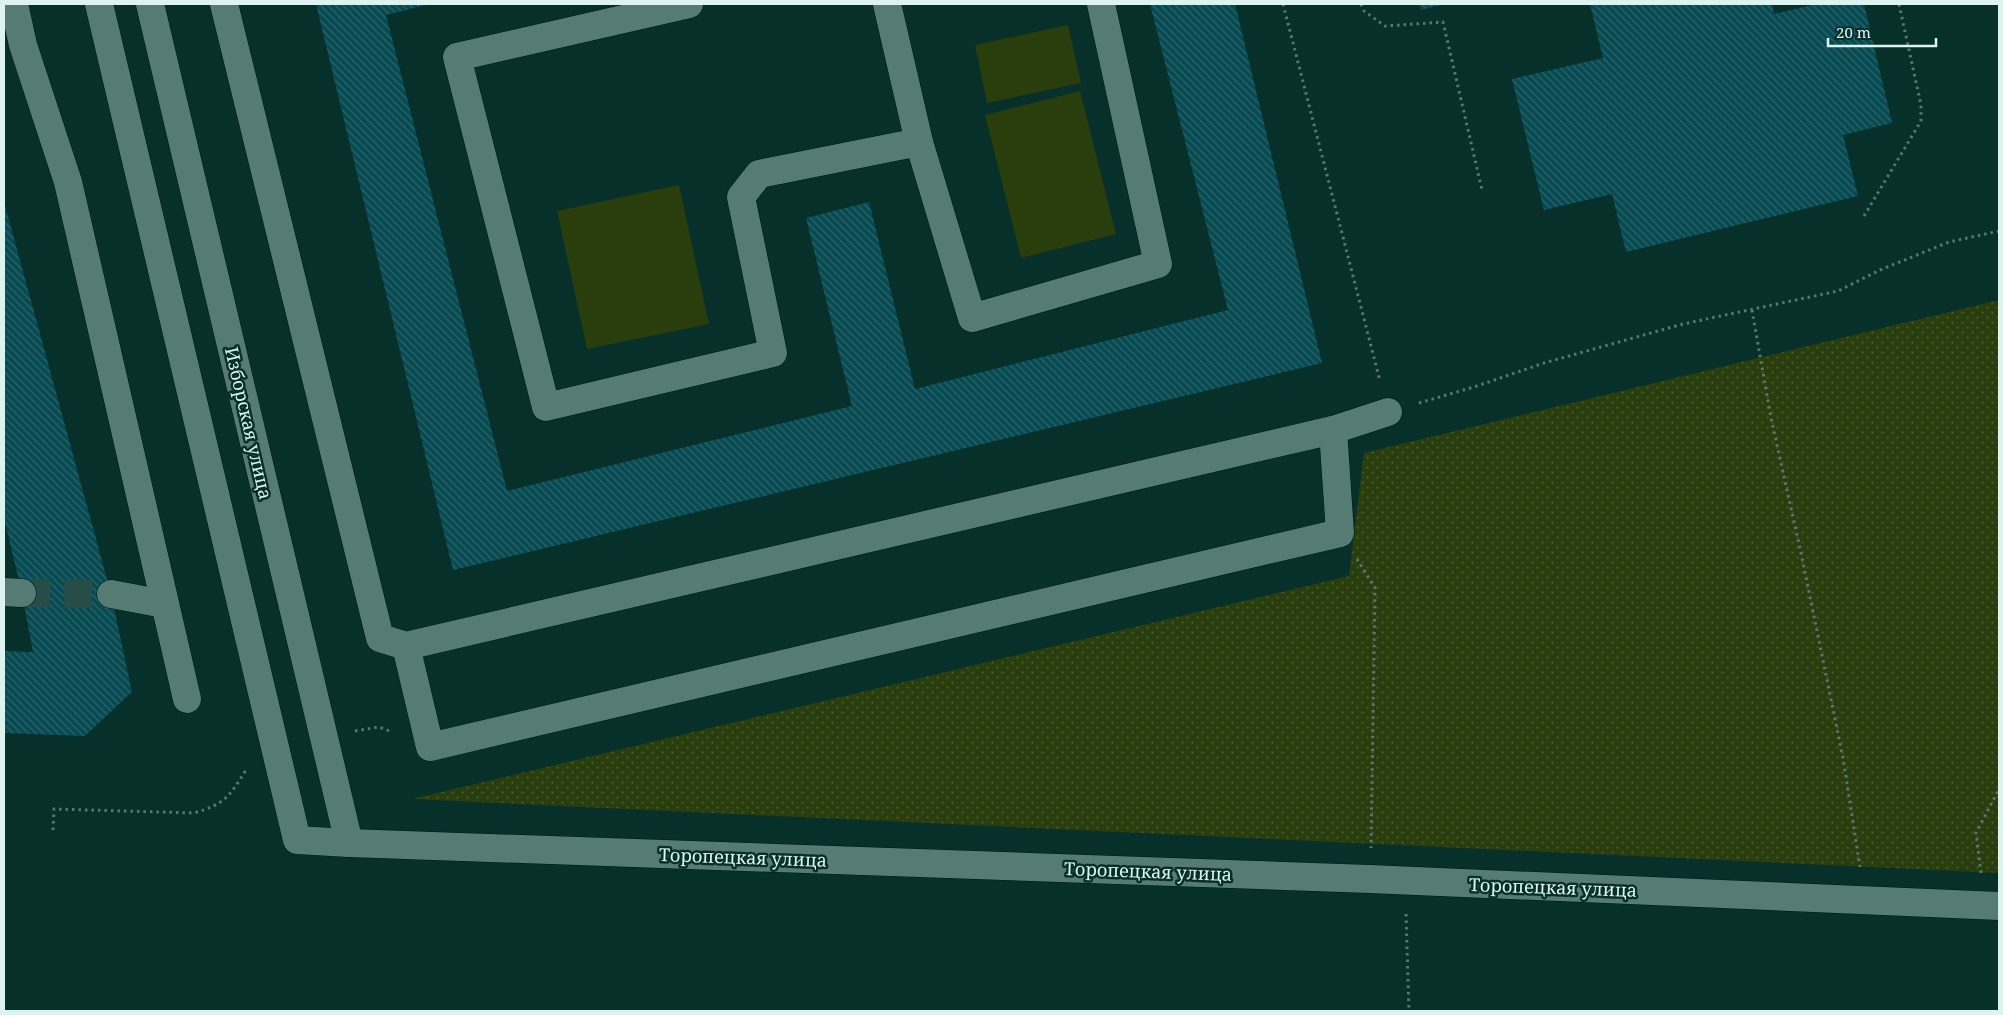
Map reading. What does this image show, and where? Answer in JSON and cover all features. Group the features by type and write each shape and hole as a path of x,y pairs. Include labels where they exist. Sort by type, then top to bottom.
{"street":[{"path":"14,4 13,47 68,182 187,699"},
{"path":"98,4 275,747"},
{"name":"Изборская улица","path":"150,4 349,843"},
{"path":"224,4 380,638 406,646 1333,430 1388,412"},
{"path":"689,4 457,58 546,407 773,353 741,197 759,174 919,142"},
{"path":"887,4 919,142 972,318 1158,264 1101,4"},
{"path":"406,646 430,748 1340,533 1333,430"},
{"path":"111,594 164,604"},
{"name":"Торопецкая улица","path":"275,747 297,840 1370,879 1992,905"}],"path":[{"path":"1283,4 1388,412 1474,388 1544,362 1683,324 1838,291 1880,270 1948,242 1999,231"},
{"path":"1362,4 1364,11 1385,26 1442,22 1482,190"},
{"path":"1864,216 1921,121 1921,105 1899,4"},
{"path":"1752,310 1771,418 1843,758 1865,900"},
{"path":"1340,533 1375,588 1370,879 1406,914 1409,1011"},
{"path":"323,737 379,727 430,748"},
{"path":"53,830 54,809 194,812 215,807 230,794 255,753 275,747"},
{"path":"1992,905 1976,833 1999,789"}],"green space":[{"path":"1068,25 1081,83 987,103 975,45"},
{"path":"1080,91 1116,234 1021,258 985,115"},
{"path":"679,185 709,324 587,349 557,211"},
{"path":"1999,300 1999,873 412,799 1349,576 1364,453"}],"building":[{"path":"316,4 430,4 386,15 507,491 852,406 806,218 869,202 915,389 1228,310 1150,4 1235,4 1322,363 453,570"},
{"path":"1419,4 1444,4 1421,10"},
{"path":"1590,4 1772,4 1774,14 1816,4 1864,4 1892,123 1843,135 1858,196 1626,252 1612,194 1544,210 1512,79 1603,58"},
{"path":"4,202 111,594 132,692 85,736 4,733 4,651 33,652 22,593 4,518"}],"tunnel":[{"path":"22,593 111,594"}]}
